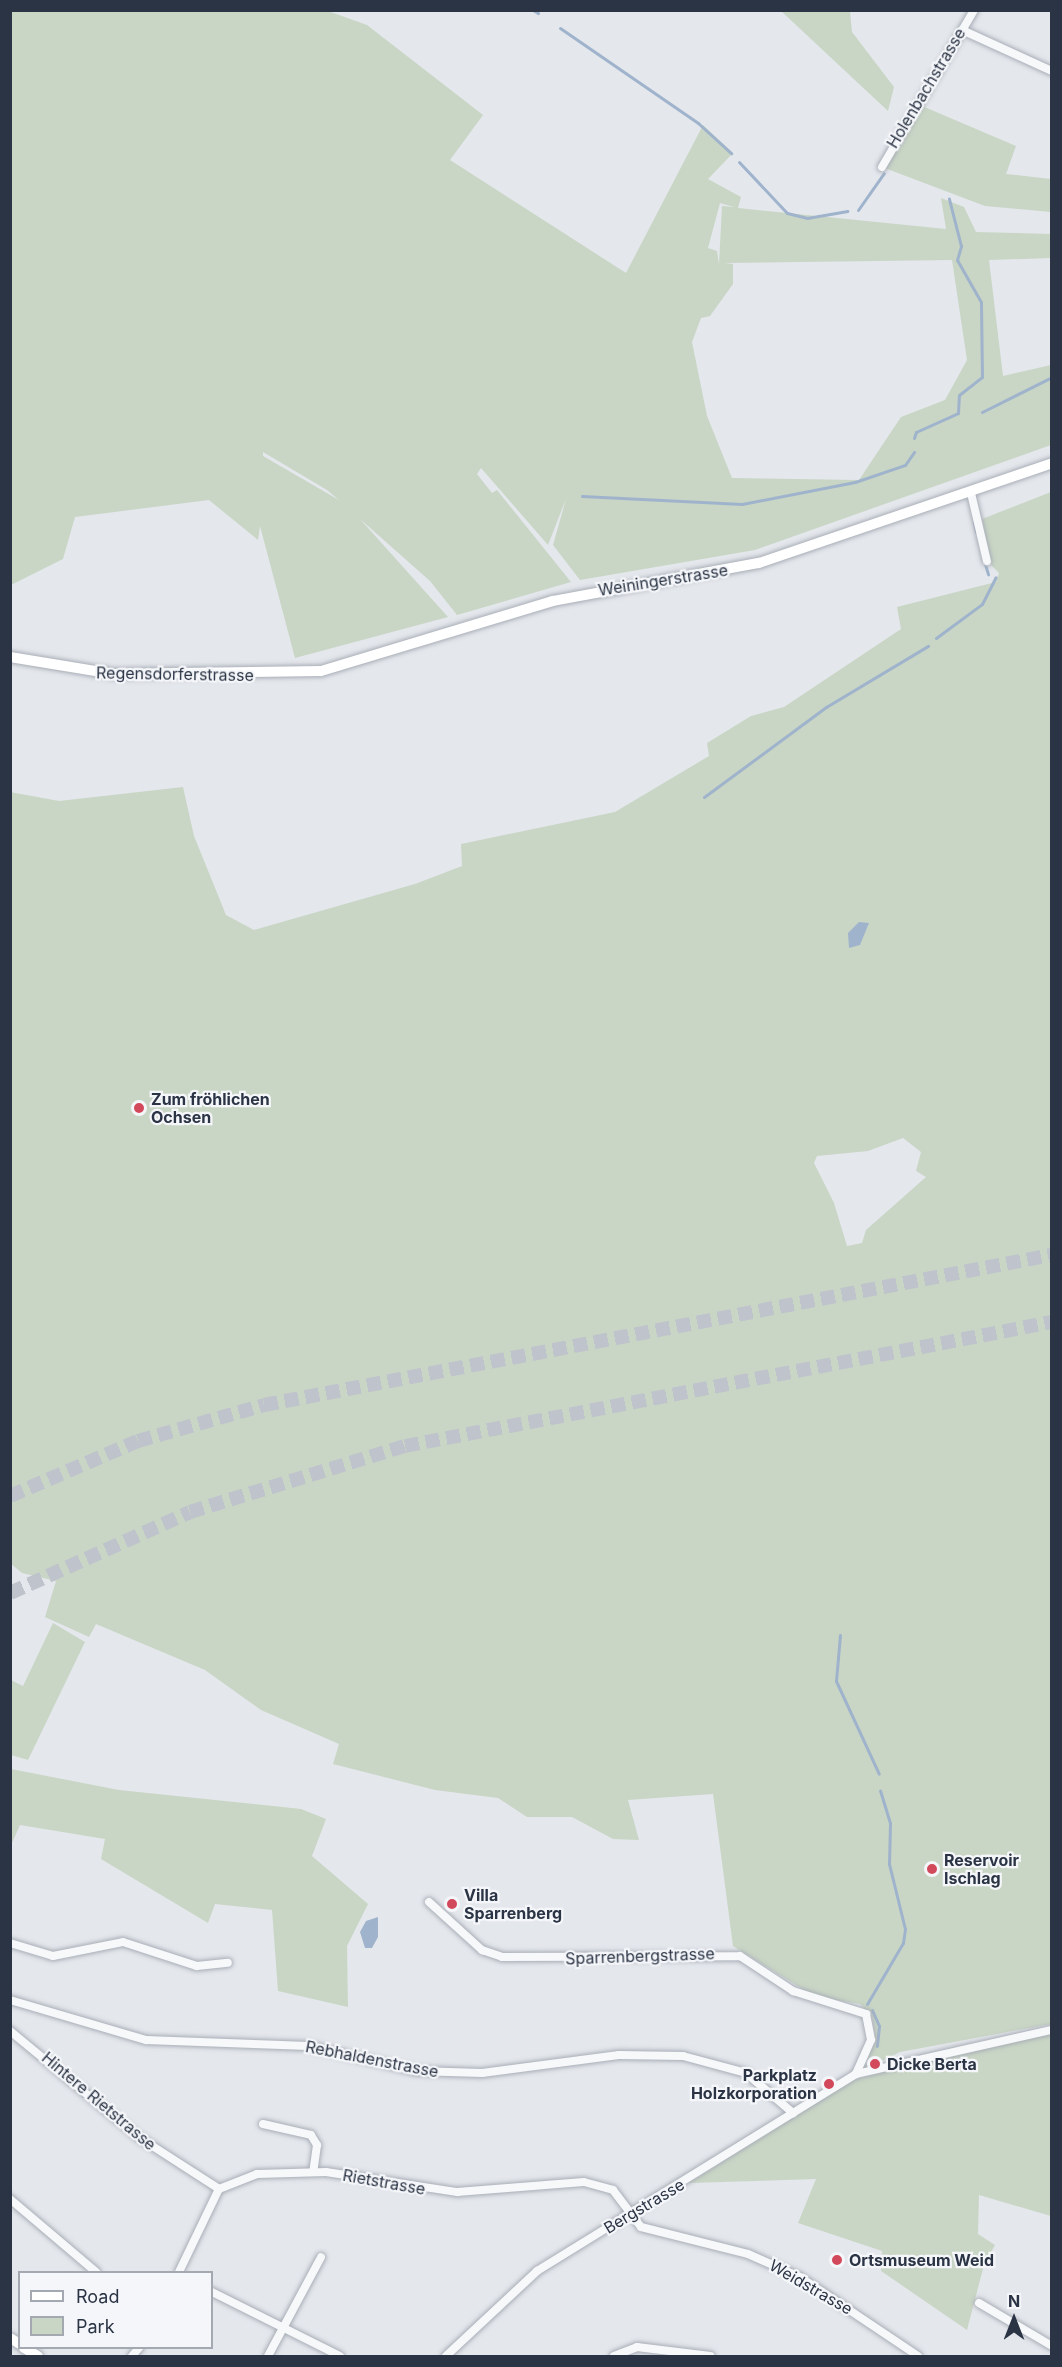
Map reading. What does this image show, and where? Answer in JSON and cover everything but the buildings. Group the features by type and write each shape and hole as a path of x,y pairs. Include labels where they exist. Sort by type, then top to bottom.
{"street":[{"name":"Holenbachstrasse","path":"882,167 974,10"},
{"path":"962,30 1052,71"},
{"name":"Weiningerstrasse","path":"269,675 321,671 564,598 759,563 971,493 1052,463"},
{"path":"971,493 987,561"},
{"name":"Regensdorferstrasse","path":"10,657 114,674 269,675"},
{"name":"Sparrenbergstrasse","path":"429,1902 482,1950 502,1957 740,1956 793,1991 866,2014 871,2040 856,2074"},
{"path":"10,1943 52,1956 123,1942 197,1966 228,1964"},
{"name":"Rebhaldenstrasse","path":"10,2000 152,2041 308,2046 416,2071 482,2073 620,2055 683,2056 746,2073 793,2113"},
{"name":"Bergstrasse","path":"446,2356 516,2286 856,2074 1052,2030"},
{"name":"Hintere Rietstrasse","path":"10,2031 140,2138 219,2189"},
{"path":"263,2124 310,2136 317,2145 313,2172"},
{"name":"Rietstrasse","path":"219,2189 257,2174 313,2172 457,2192 584,2182 613,2190 630,2214"},
{"path":"179,2271 219,2189"},
{"path":"10,2199 95,2271"},
{"name":"Weidstrasse","path":"630,2214 641,2227 748,2254 801,2277 918,2356"},
{"path":"268,2356 321,2257"},
{"path":"213,2292 340,2356"},
{"path":"979,2303 1052,2346"},
{"path":"614,2356 637,2347 710,2356"}],"green space":[{"path":"325,10 367,25 483,115 450,160 626,273 703,125 733,153 708,179 741,197 738,208 946,229 941,198 964,207 976,232 1051,234 1051,258 989,260 1003,376 1051,365 1051,445 755,550 580,580 553,545 566,499 548,545 481,468 477,474 492,493 497,490 571,582 457,615 430,581 360,519 448,617 295,658 260,526 258,540 209,500 75,517 63,559 11,585 11,11","holes":["720,203 734,207 722,206 719,264 717,251 708,248","952,260 967,360 945,400 901,417 859,480 732,478 707,416 692,342 701,318 710,316 733,284 733,264 725,263","263,452 327,490 339,500 263,456"]},
{"path":"781,11 850,11 852,32 894,87 888,111"},
{"path":"915,103 1016,146 1006,174 1051,179 1051,212 985,206 882,167"},
{"path":"1051,492 1051,2024 900,2052 865,2069 875,2033 872,2016 860,2004 814,1996 733,1946 713,1794 628,1800 639,1840 613,1839 572,1817 527,1817 498,1798 435,1790 333,1764 339,1744 261,1710 205,1670 96,1624 89,1637 45,1617 56,1581 22,1573 10,1563 10,792 59,801 183,787 194,836 226,915 254,930 415,884 462,866 461,844 615,812 709,756 707,743 751,716 784,707 901,629 897,607 996,582 999,573 991,565 982,519","holes":["903,1138 921,1152 916,1171 926,1177 866,1230 862,1243 847,1246 834,1203 814,1163 817,1156 868,1151"]},
{"path":"53,1623 85,1642 28,1760 11,1755 11,1680 23,1686"},
{"path":"11,1769 119,1790 301,1809 326,1819 312,1856 368,1904 347,1946 348,2007 278,1991 272,1910 215,1904 208,1923 101,1859 105,1839 20,1825 11,1845"},
{"path":"1051,2031 1051,2216 979,2195 978,2234 995,2245 984,2265 967,2330 881,2271 882,2251 798,2223 816,2179 689,2183 852,2080"}],"water":[{"path":"859,922 869,923 860,945 849,948 848,933"},
{"path":"378,1917 378,1937 372,1948 365,1948 360,1932 366,1921"}],"waterway":[{"path":"533,10 538,13"},
{"path":"560,28 698,123 731,153"},
{"path":"739,162 787,213 807,218 847,211"},
{"path":"858,210 884,173"},
{"path":"914,438 916,432 958,413 959,395 982,377 981,302 957,260 961,246 949,199"},
{"path":"982,412 1052,377"},
{"path":"582,496 742,504 855,482 905,465 914,452"},
{"path":"974,522 976,532"},
{"path":"984,561 988,574"},
{"path":"936,638 982,604 996,577"},
{"path":"704,797 826,707 928,646"},
{"path":"840,1635 836,1681 879,1774"},
{"path":"867,2004 903,1943 905,1929 889,1864 890,1823 880,1791"},
{"path":"872,2010 879,2026 877,2046"}],"tunnel":[{"path":"10,1496 138,1441 264,1405 1052,1255"},
{"path":"10,1593 190,1512 405,1446 1052,1322"}],"place":[{"name":"Zum fröhlichen Ochsen","path":"139,1108"},
{"name":"Reservoir Ischlag","path":"932,1869"},
{"name":"Villa Sparrenberg","path":"452,1904"},
{"name":"Dicke Berta","path":"875,2064"},
{"name":"Parkplatz Holzkorporation","path":"829,2084"},
{"name":"Ortsmuseum Weid","path":"837,2260"}]}
